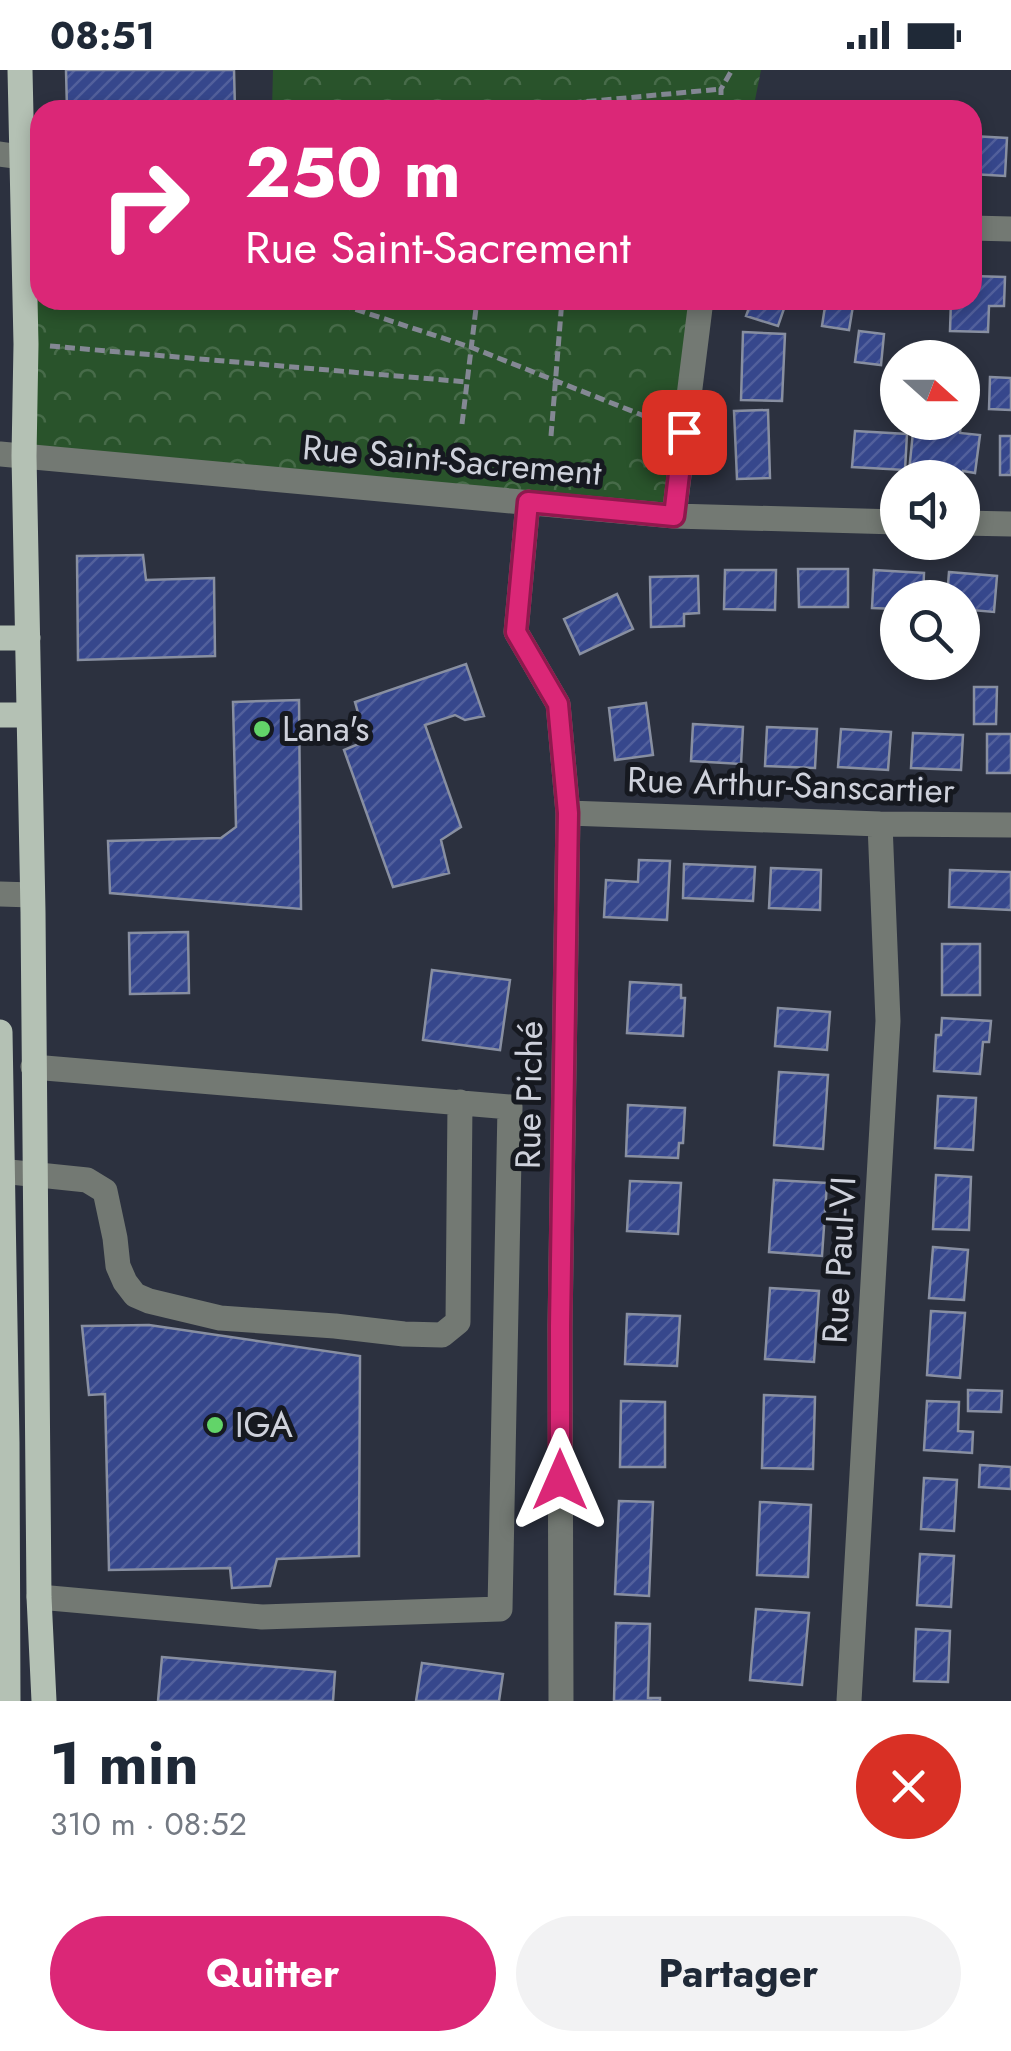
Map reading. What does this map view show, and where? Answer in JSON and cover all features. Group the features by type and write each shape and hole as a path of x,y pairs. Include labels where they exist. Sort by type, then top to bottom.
{"main road":[{"path":"20,70 10,156 26,344 12,455 28,638 39,1597 44,1701"},
{"path":"0,638 28,638"},
{"path":"0,715 29,715"},
{"path":"0,1032 8,1701"},
{"path":"6,1598 39,1597"}],"street":[{"path":"982,228 1011,229"},
{"path":"674,516 700,310"},
{"name":"Rue Saint-Sacrement","path":"12,455 674,516 880,522"},
{"name":"Rue Piché","path":"528,502 516,632 558,704 568,813 560,1326 560,1701"},
{"path":"980,523 1011,524"},
{"name":"Rue Arthur-Sanscartier","path":"568,813 1011,825"},
{"name":"Rue Paul-VI","path":"849,1701 888,1021 880,824"},
{"path":"0,894 32,895"},
{"path":"34,1067 510,1107 500,1610 262,1618 39,1597"},
{"path":"1,1172 87,1180 105,1191 124,1282 135,1295 149,1301 220,1318 442,1335 458,1322 460,1102"},
{"path":"3,1441 38,1444"}],"path":[{"path":"721,100 721,89 732,70"},
{"path":"604,100 721,89"},
{"path":"357,310 473,348 684,432"},
{"path":"462,424 476,310"},
{"path":"551,436 561,310"},
{"path":"47,346 467,382"}],"green space":[{"path":"273,70 761,70 755,100 272,100"},
{"path":"21,125 30,125 30,310 700,310 674,516 24,456"}],"building":[{"path":"66,70 234,70 235,100 67,100"},
{"path":"982,137 1007,138 1005,176 982,175"},
{"path":"982,276 1005,277 1004,306 989,306 988,332 950,331 951,310 982,310"},
{"path":"748,310 784,310 778,326 746,316"},
{"path":"824,310 852,310 849,330 822,326"},
{"path":"859,331 884,334 880,340 880,365 855,362"},
{"path":"743,332 785,334 782,401 741,400"},
{"path":"990,377 1011,378 1011,410 989,409"},
{"path":"768,410 770,478 737,479 734,411"},
{"path":"855,431 880,432 880,440 907,440 906,460 880,460 880,469 852,467"},
{"path":"1000,436 1011,436 1011,475 1000,475"},
{"path":"912,440 979,440 977,460 910,460"},
{"path":"143,555 146,580 214,578 215,656 78,660 77,556"},
{"path":"798,569 848,569 848,607 799,607"},
{"path":"725,570 776,570 775,610 724,609"},
{"path":"874,570 924,573 924,580 880,580 880,608 872,608"},
{"path":"949,572 997,576 994,612 980,611 980,580 948,580"},
{"path":"698,576 699,613 684,614 684,626 651,627 650,577"},
{"path":"617,594 633,629 580,654 564,619"},
{"path":"466,664 484,716 465,720 455,715 425,725 461,827 441,840 449,873 393,887 344,750 366,741 355,702"},
{"path":"974,687 997,687 996,724 974,724"},
{"path":"299,700 301,909 110,893 108,841 221,838 236,827 233,702"},
{"path":"646,703 653,755 615,760 609,708"},
{"path":"693,724 743,727 741,764 691,761"},
{"path":"767,727 817,729 815,768 765,766"},
{"path":"841,729 891,732 888,770 838,767"},
{"path":"913,733 963,735 961,770 911,768"},
{"path":"987,734 1011,734 1011,773 987,773"},
{"path":"639,860 670,861 667,920 604,917 606,880 638,882"},
{"path":"684,864 755,867 753,901 683,898"},
{"path":"771,868 821,870 820,910 769,908"},
{"path":"950,870 1011,872 1011,910 949,907"},
{"path":"188,932 189,993 130,994 129,933"},
{"path":"942,944 980,944 980,995 942,995"},
{"path":"432,970 510,980 500,1050 423,1040"},
{"path":"630,982 681,985 681,998 685,998 683,1036 627,1033"},
{"path":"778,1008 830,1012 827,1050 775,1046"},
{"path":"942,1018 991,1021 989,1042 983,1042 980,1074 934,1071 936,1035 941,1035"},
{"path":"779,1072 828,1075 823,1149 774,1145"},
{"path":"938,1096 976,1098 973,1150 935,1148"},
{"path":"628,1105 685,1108 678,1158 626,1156"},
{"path":"936,1175 971,1177 969,1230 933,1229"},
{"path":"774,1180 827,1183 822,1256 769,1252"},
{"path":"630,1181 681,1183 678,1234 627,1231"},
{"path":"933,1247 968,1250 964,1300 929,1298"},
{"path":"770,1288 819,1291 814,1362 765,1359"},
{"path":"931,1311 965,1313 960,1378 927,1375"},
{"path":"627,1314 680,1316 677,1366 625,1364"},
{"path":"149,1325 360,1356 359,1556 277,1559 270,1586 232,1588 230,1568 109,1570 105,1394 89,1395 82,1326"},
{"path":"968,1390 1002,1391 1001,1412 968,1411"},
{"path":"764,1395 815,1397 813,1469 762,1468"},
{"path":"621,1401 665,1402 665,1467 620,1467"},
{"path":"927,1401 959,1402 958,1431 973,1432 972,1453 924,1450"},
{"path":"980,1465 1011,1467 1011,1489 979,1487"},
{"path":"924,1478 957,1480 954,1531 921,1529"},
{"path":"619,1501 653,1502 649,1596 615,1594"},
{"path":"760,1502 811,1505 808,1577 757,1575"},
{"path":"920,1554 954,1556 951,1607 917,1605"},
{"path":"756,1609 809,1613 802,1685 750,1680"},
{"path":"616,1623 650,1624 648,1698 660,1701 614,1701"},
{"path":"916,1629 950,1631 948,1682 914,1681"},
{"path":"162,1657 335,1672 333,1701 158,1701"},
{"path":"422,1663 503,1674 499,1701 416,1701"}],"place":[{"name":"Lana's","path":"262,729"},
{"name":"IGA","path":"215,1425"}],"route":[{"path":"560,1480 568,813 558,704 516,632 528,502 674,516 684,432"}]}
